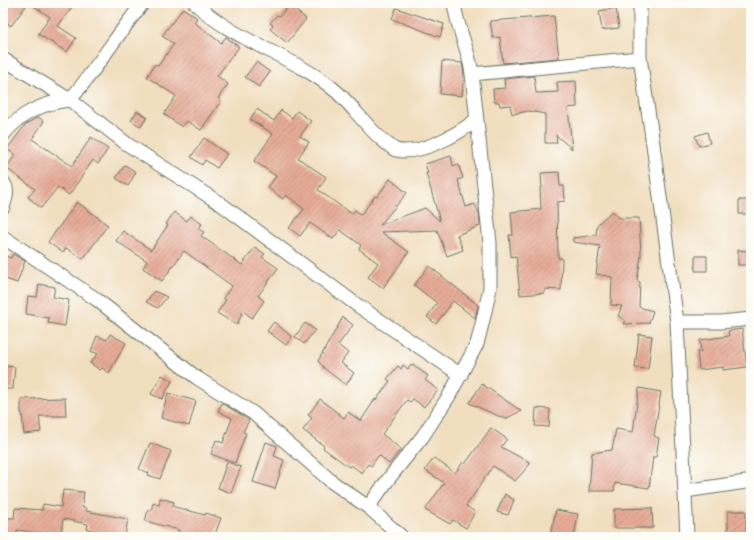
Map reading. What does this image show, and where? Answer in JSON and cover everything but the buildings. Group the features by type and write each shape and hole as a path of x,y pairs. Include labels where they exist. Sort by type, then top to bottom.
{"street":[{"path":"3,135 16,121 39,106 56,101 70,100 94,71 115,38 143,3"},
{"path":"195,3 201,9 235,32 272,53 286,58 324,81 333,88 378,137 395,150 411,151 447,139 476,120"},
{"path":"368,507 423,436 461,375 477,344 490,288 490,243 472,74 470,59 462,40 456,18 454,3"},
{"path":"640,3 640,58 676,322 687,537"},
{"path":"472,74 640,58"},
{"path":"3,59 70,100 127,144 221,204 357,305 461,375"},
{"path":"3,182 6,186 7,194 3,207"},
{"path":"3,237 96,299 197,378 253,413 332,482 368,507 402,537"},
{"path":"676,322 721,322 751,319"},
{"path":"685,491 751,482"}]}
